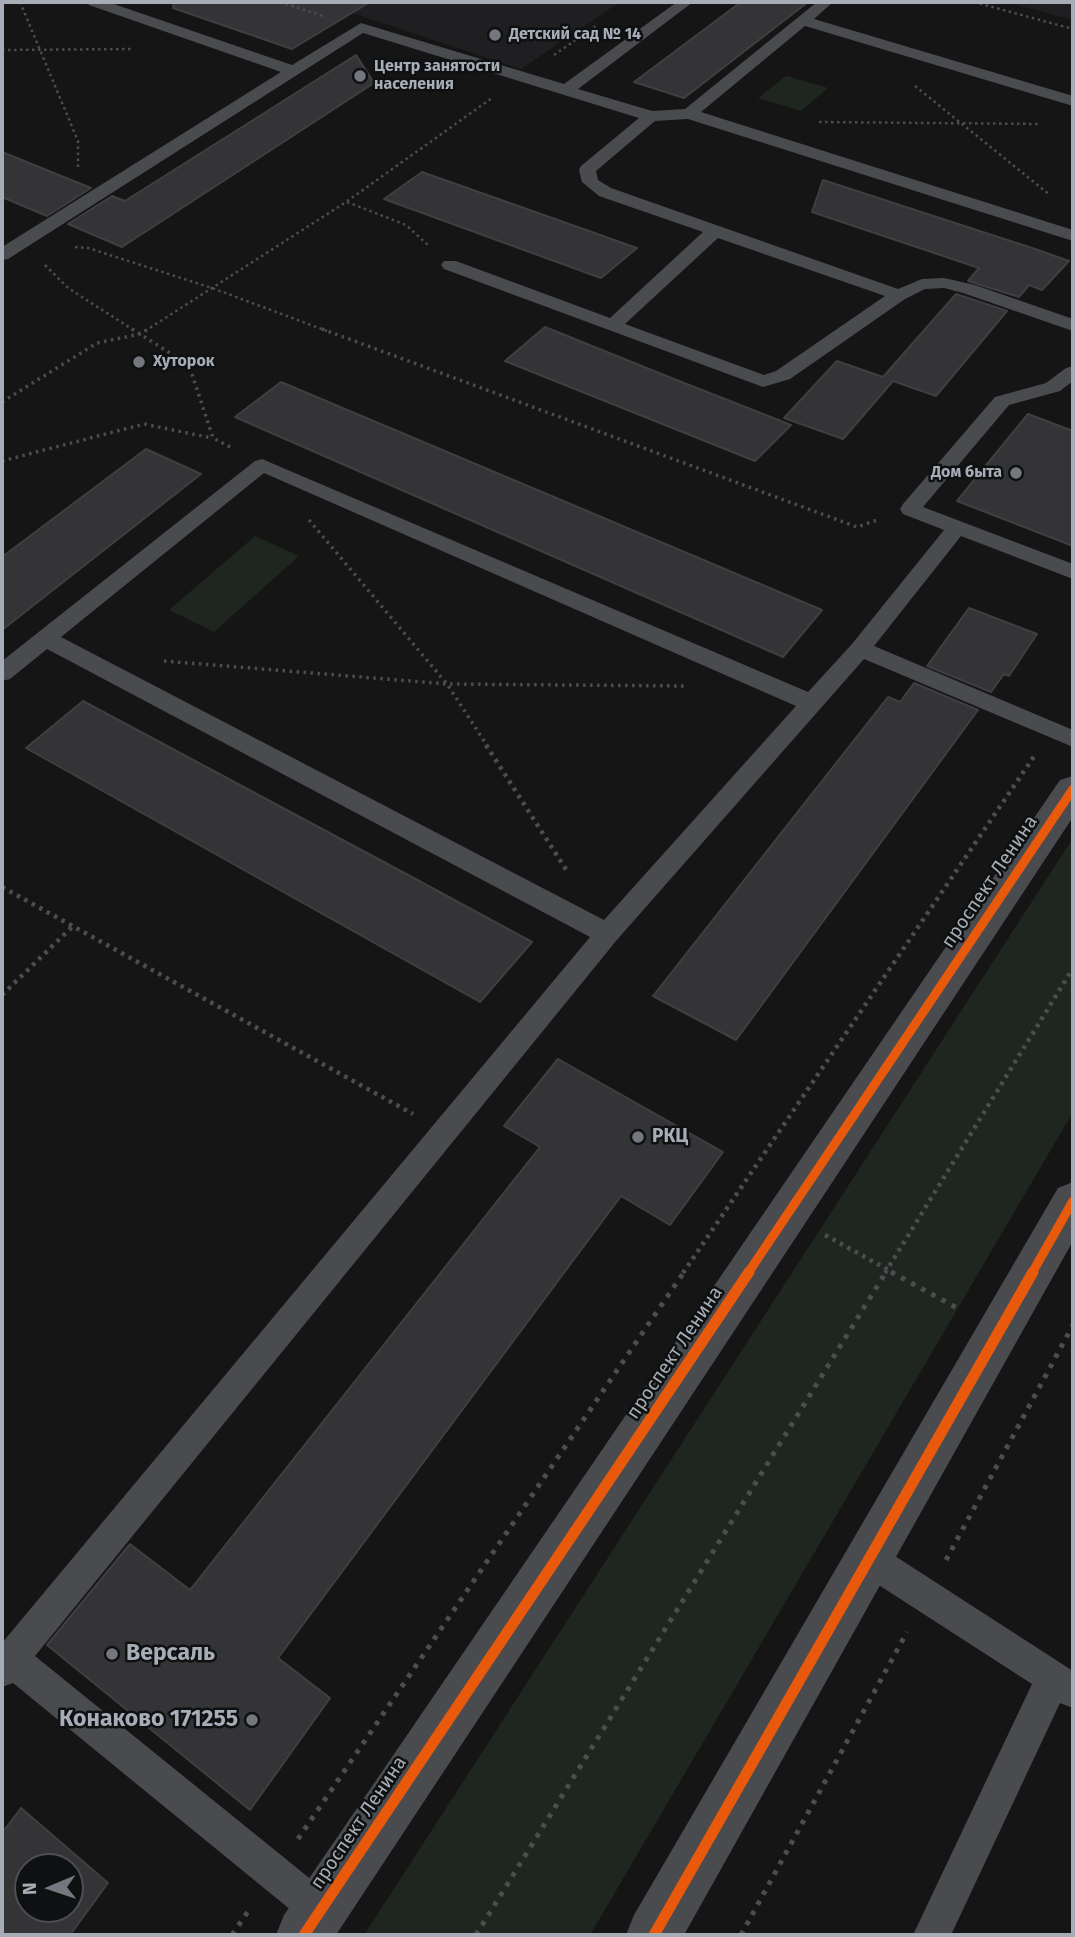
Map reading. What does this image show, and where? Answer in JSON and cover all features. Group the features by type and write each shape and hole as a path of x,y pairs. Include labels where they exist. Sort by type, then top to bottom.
{"street":[{"name":"проспект Ленина","path":"312,1923 1073,789"},
{"path":"654,1935 999,1331 1068,1222"}],"lane":[{"path":"94,2 294,71"},
{"path":"565,91 686,2"},
{"path":"689,114 826,2"},
{"path":"803,21 1073,101"},
{"path":"2,254 361,29 651,116 689,114 1073,236"},
{"path":"651,116 587,170 590,182 605,192 899,295"},
{"path":"612,326 715,231"},
{"path":"2,234 22,242"},
{"path":"450,265 763,381 783,375 899,295 922,284 944,283 1073,325"},
{"path":"1073,372 1053,387 1002,401 910,509 1073,572"},
{"path":"2,673 262,465 812,703"},
{"path":"312,1923 274,1873 6,1664 607,934 860,649 957,527"},
{"path":"46,639 607,934"},
{"path":"860,649 1063,735"},
{"path":"869,1559 1063,1685 932,1935"}],"path":[{"path":"20,2 78,141 79,206"},
{"path":"280,2 361,29"},
{"path":"974,2 1073,29"},
{"path":"2,402 97,343 140,334 346,202 599,25"},
{"path":"2,50 146,49"},
{"path":"906,79 1053,197"},
{"path":"807,122 1048,124"},
{"path":"346,202 406,225 450,265"},
{"path":"22,242 88,248 212,288 857,527 910,509"},
{"path":"22,242 68,288 189,365 213,438"},
{"path":"2,461 144,424 213,438 262,465 447,684 607,934"},
{"path":"157,660 447,684 712,686 733,668"},
{"path":"232,1935 741,1187 1063,735"},
{"path":"2,887 444,1131"},
{"path":"2,995 72,926"},
{"path":"475,1935 1073,968"},
{"path":"741,1187 999,1331"},
{"path":"1066,1338 1073,1342"}],"shaded area":[{"name":"Детский сад № 14","path":"319,2 620,2 521,69"},
{"path":"1006,2 1073,2 1073,20"},
{"path":"786,76 828,88 801,111 758,98"},
{"path":"255,536 299,556 214,632 169,610"},
{"path":"1073,838 1073,1112 590,1935 364,1935"}],"building":[{"path":"174,2 370,2 292,49 173,8"},
{"path":"741,2 808,2 684,98 634,82"},
{"path":"356,55 374,83 122,247 68,224 112,196 125,201"},
{"path":"2,152 91,188 47,216 2,197"},
{"path":"422,172 637,248 601,278 384,199"},
{"path":"823,180 1069,261 1042,290 1029,285 1019,297 968,281 979,268 812,212"},
{"path":"956,294 1007,311 936,396 893,381 843,439 784,418 837,361 883,377"},
{"path":"545,327 791,425 755,461 505,361"},
{"path":"281,382 822,610 783,657 235,417"},
{"name":"Дом быта","path":"1028,414 1073,431 1073,546 957,501"},
{"path":"146,449 201,474 2,630 2,557"},
{"path":"969,608 1037,634 1009,676 1004,674 991,692 927,666"},
{"path":"914,683 978,710 736,1040 653,996 888,697 900,702"},
{"path":"83,701 532,942 480,1002 26,748"},
{"path":"558,1059 723,1152 670,1225 621,1196 278,1658 330,1698 250,1810 47,1645 130,1544 190,1590 540,1147 504,1126"},
{"path":"21,1808 73,1853 14,1853 14,1923 79,1923 70,1935 2,1935 2,1833"},
{"path":"84,1862 108,1883 84,1916"}],"cycle path":[{"path":"304,1935 1073,789"},
{"path":"654,1935 1073,1201"}],"place":[{"name":"Детский сад № 14","path":"495,35"},
{"name":"Центр занятости населения","path":"360,76"},
{"name":"Хуторок","path":"139,362"},
{"name":"Дом быта","path":"1016,473"},
{"name":"РКЦ","path":"638,1137"},
{"name":"Версаль","path":"112,1654"},
{"name":"Конаково 171255","path":"252,1720"}]}
